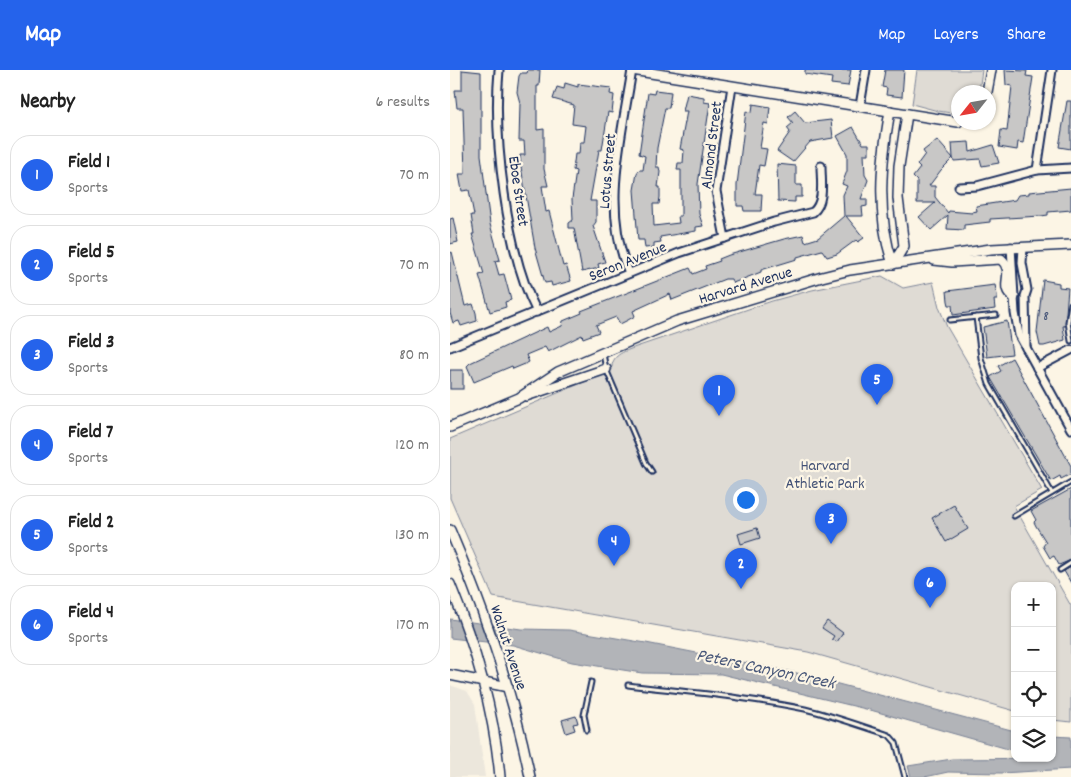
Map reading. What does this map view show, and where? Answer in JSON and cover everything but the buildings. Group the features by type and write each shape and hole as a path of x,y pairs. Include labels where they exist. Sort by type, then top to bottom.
{"main road":[{"path":"632,70 951,121"},
{"path":"989,85 991,70"},
{"path":"890,111 882,158 881,195 888,249 893,264"},
{"path":"893,264 904,246 898,198 898,166 908,114"},
{"name":"Harvard Avenue","path":"450,427 519,398 558,372 678,321 725,305 850,270 1011,247 1071,245"},
{"path":"922,259 952,262 1002,259 1007,264 1009,272 1006,288 1008,294 1014,297"},
{"path":"519,398 606,370"},
{"name":"Walnut Avenue","path":"450,530 485,615 498,655 508,687 530,777"},
{"path":"450,584 474,650 500,777"},
{"path":"450,675 508,687"}],"street":[{"name":"Eboe Street","path":"500,70 500,141 507,208 522,272 537,312"},
{"name":"Lotus Street","path":"629,273 618,241 615,192 632,70"},
{"path":"860,106 866,70"},
{"path":"1037,170 1052,70"},
{"name":"Almond Street","path":"725,238 716,191 732,86"},
{"name":"Seron Avenue","path":"450,347 629,273 725,238 774,222 807,214 817,208 821,200 821,166"},
{"path":"958,186 995,182 1037,170 1071,168"},
{"path":"1011,247 1014,297 1019,335 1071,429"},
{"path":"1023,248 1022,263 1027,290 1025,296 1026,350"},
{"path":"1037,368 1071,350"}],"lane":[{"path":"1014,297 1025,296"},
{"path":"1071,304 1068,322 1071,341"},
{"path":"950,320 996,315"},
{"path":"976,317 981,358 989,384 1052,493"},
{"path":"603,353 606,370 646,463 652,472"},
{"path":"1014,516 1071,482"},
{"path":"1060,570 1071,563"},
{"path":"587,730 584,715 591,682"},
{"path":"628,685 733,696 808,710 840,719 889,736 896,743 905,777"}],"shaded area":[{"path":"450,685 467,691 475,704 485,777 450,777"}],"green space":[{"path":"917,70 982,70 980,85 951,85 951,113 912,104"},
{"name":"Harvard Athletic Park","path":"882,276 903,288 933,282 939,307 947,327 1042,490 1014,506 1071,606 1071,722 1056,720 1056,582 1011,582 1011,710 808,652 493,597 450,498 450,439 612,370 613,361 616,357 631,349 772,301 812,290"}],"water":[{"name":"Peters Canyon Creek","path":"450,619 521,629 569,630 793,672 1011,730 1011,750 874,711 721,674 642,673 572,662 513,645 450,638"},
{"path":"1056,736 1071,737 1071,769 1001,773 948,772 925,777 911,777 908,766 952,759 1011,758 1011,762 1056,762"}],"place":[{"name":"Field 2","path":"877,405"},
{"name":"Field 1","path":"719,416"},
{"name":"Field 3","path":"831,544"},
{"name":"Field 7","path":"614,566"},
{"name":"Field 5","path":"741,589"},
{"name":"Field 4","path":"930,608"}]}
